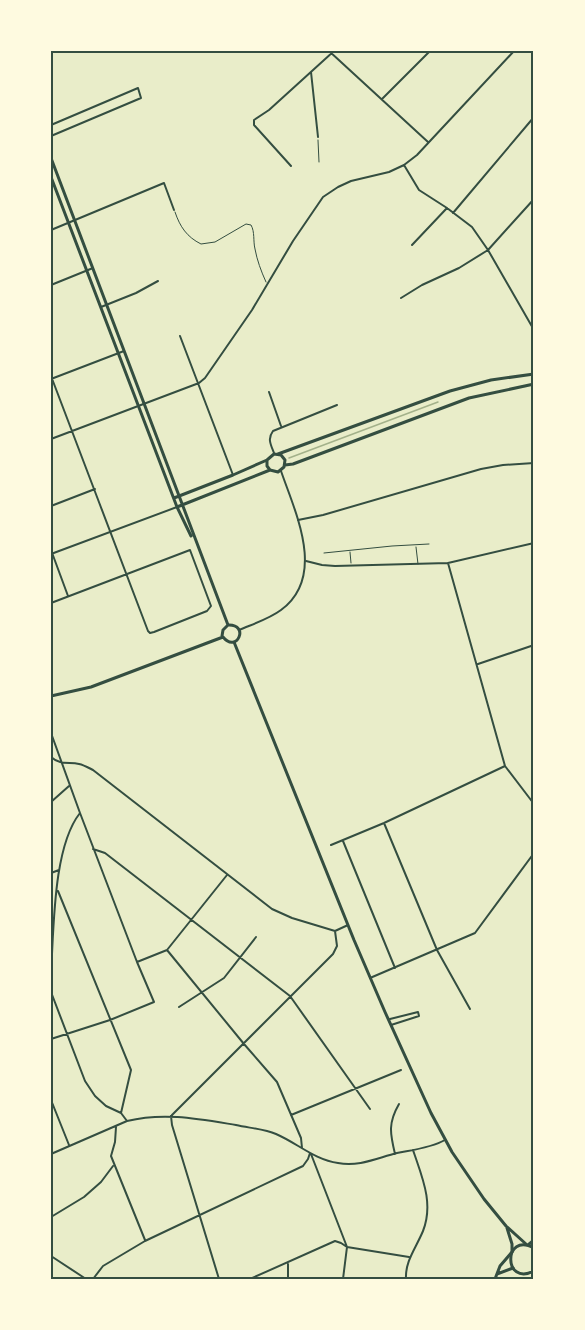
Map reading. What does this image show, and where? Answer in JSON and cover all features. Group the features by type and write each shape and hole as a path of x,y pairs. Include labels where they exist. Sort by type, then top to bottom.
{"main road":[{"path":"51,158 228,626"},
{"path":"51,177 177,507 197,546"},
{"path":"174,498 233,475 276,454 450,392 491,380 534,374"},
{"path":"285,465 469,398 534,384"},
{"path":"177,507 270,470 281,471 285,465 285,459 276,454"},
{"path":"267,460 270,470"},
{"path":"228,626 235,626 239,630 239,637 234,642 227,642 223,637 223,630 228,626"},
{"path":"51,696 91,687 223,637"},
{"path":"234,642 370,978 420,1090 445,1140 473,1185 506,1226 527,1245 534,1248"},
{"path":"506,1226 512,1244 510,1261 513,1268 518,1273 533,1272"},
{"path":"495,1279 500,1266 518,1246 527,1245 534,1240"},
{"path":"497,1274 513,1268"}],"street":[{"path":"291,166 255,126 254,120 269,110 312,72 330,52 334,51"},
{"path":"382,99 430,51"},
{"path":"51,438 199,383 206,378 268,284 294,239 324,197 351,181 389,172 404,165 428,143 513,51"},
{"path":"330,52 428,143"},
{"path":"312,72 318,137"},
{"path":"51,125 138,88 141,98 51,136"},
{"path":"453,213 534,117"},
{"path":"404,165 419,190 472,227 534,329"},
{"path":"51,230 164,183 174,210"},
{"path":"401,298 488,250 534,199"},
{"path":"531,202 534,206"},
{"path":"412,245 447,208"},
{"path":"51,285 93,268"},
{"path":"100,307 136,293 158,281"},
{"path":"180,336 233,475"},
{"path":"51,603 127,573 190,550 211,606 207,611 154,632 148,631 127,573 110,532 95,489 51,378 124,351"},
{"path":"269,392 282,427"},
{"path":"276,454 270,442 273,431 337,405"},
{"path":"298,520 323,515 481,469 534,463"},
{"path":"239,630 284,608 298,590 303,578 306,561 305,545 281,471"},
{"path":"51,506 95,489"},
{"path":"68,597 52,553 177,507"},
{"path":"306,561 326,565 448,563 534,543"},
{"path":"448,563 505,766 534,804"},
{"path":"478,664 534,645"},
{"path":"51,733 93,849 154,1002 110,1020 51,1039"},
{"path":"51,756 62,763 82,764 93,770 280,914 335,931 348,925"},
{"path":"332,845 505,766"},
{"path":"51,802 69,786"},
{"path":"51,972 59,870 69,831 80,813"},
{"path":"384,823 437,950 470,1009"},
{"path":"343,841 395,968"},
{"path":"93,849 105,853 290,996 370,1109"},
{"path":"370,978 475,933 534,853"},
{"path":"51,873 59,870"},
{"path":"137,962 167,950 227,875"},
{"path":"57,889 131,1070 121,1113"},
{"path":"171,1116 333,954 337,946 335,931"},
{"path":"179,1007 224,978 256,937"},
{"path":"167,950 277,1082 301,1138 302,1148"},
{"path":"51,992 85,1081 94,1096 106,1106 121,1113 127,1121"},
{"path":"388,1020 418,1012 419,1016 390,1025"},
{"path":"291,1115 401,1070"},
{"path":"51,1100 70,1146"},
{"path":"395,1154 390,1125 399,1104"},
{"path":"171,1116 219,1279"},
{"path":"51,1154 127,1121 143,1117 171,1116 190,1117 262,1130 276,1134 320,1158 337,1163 354,1164 445,1140"},
{"path":"116,1127 111,1156 145,1240"},
{"path":"406,1279 409,1257 424,1228 428,1210 427,1193 413,1150"},
{"path":"93,1279 103,1266 145,1240 303,1166 310,1153"},
{"path":"310,1153 347,1247 343,1279"},
{"path":"51,1217 84,1197 114,1166"},
{"path":"250,1279 335,1241 347,1247 409,1257"},
{"path":"51,1256 86,1279"},
{"path":"288,1262 288,1279"},
{"path":"532,1279 533,1272"},
{"path":"524,1274 526,1279"}],"lane":[{"path":"318,137 320,162"},
{"path":"174,210 179,226 187,235 201,244 215,242 246,224 251,225 261,272 268,284"},
{"path":"324,553 429,544"},
{"path":"416,545 418,564"},
{"path":"350,550 351,565"}],"waterway":[{"path":"289,458 438,402"}]}
